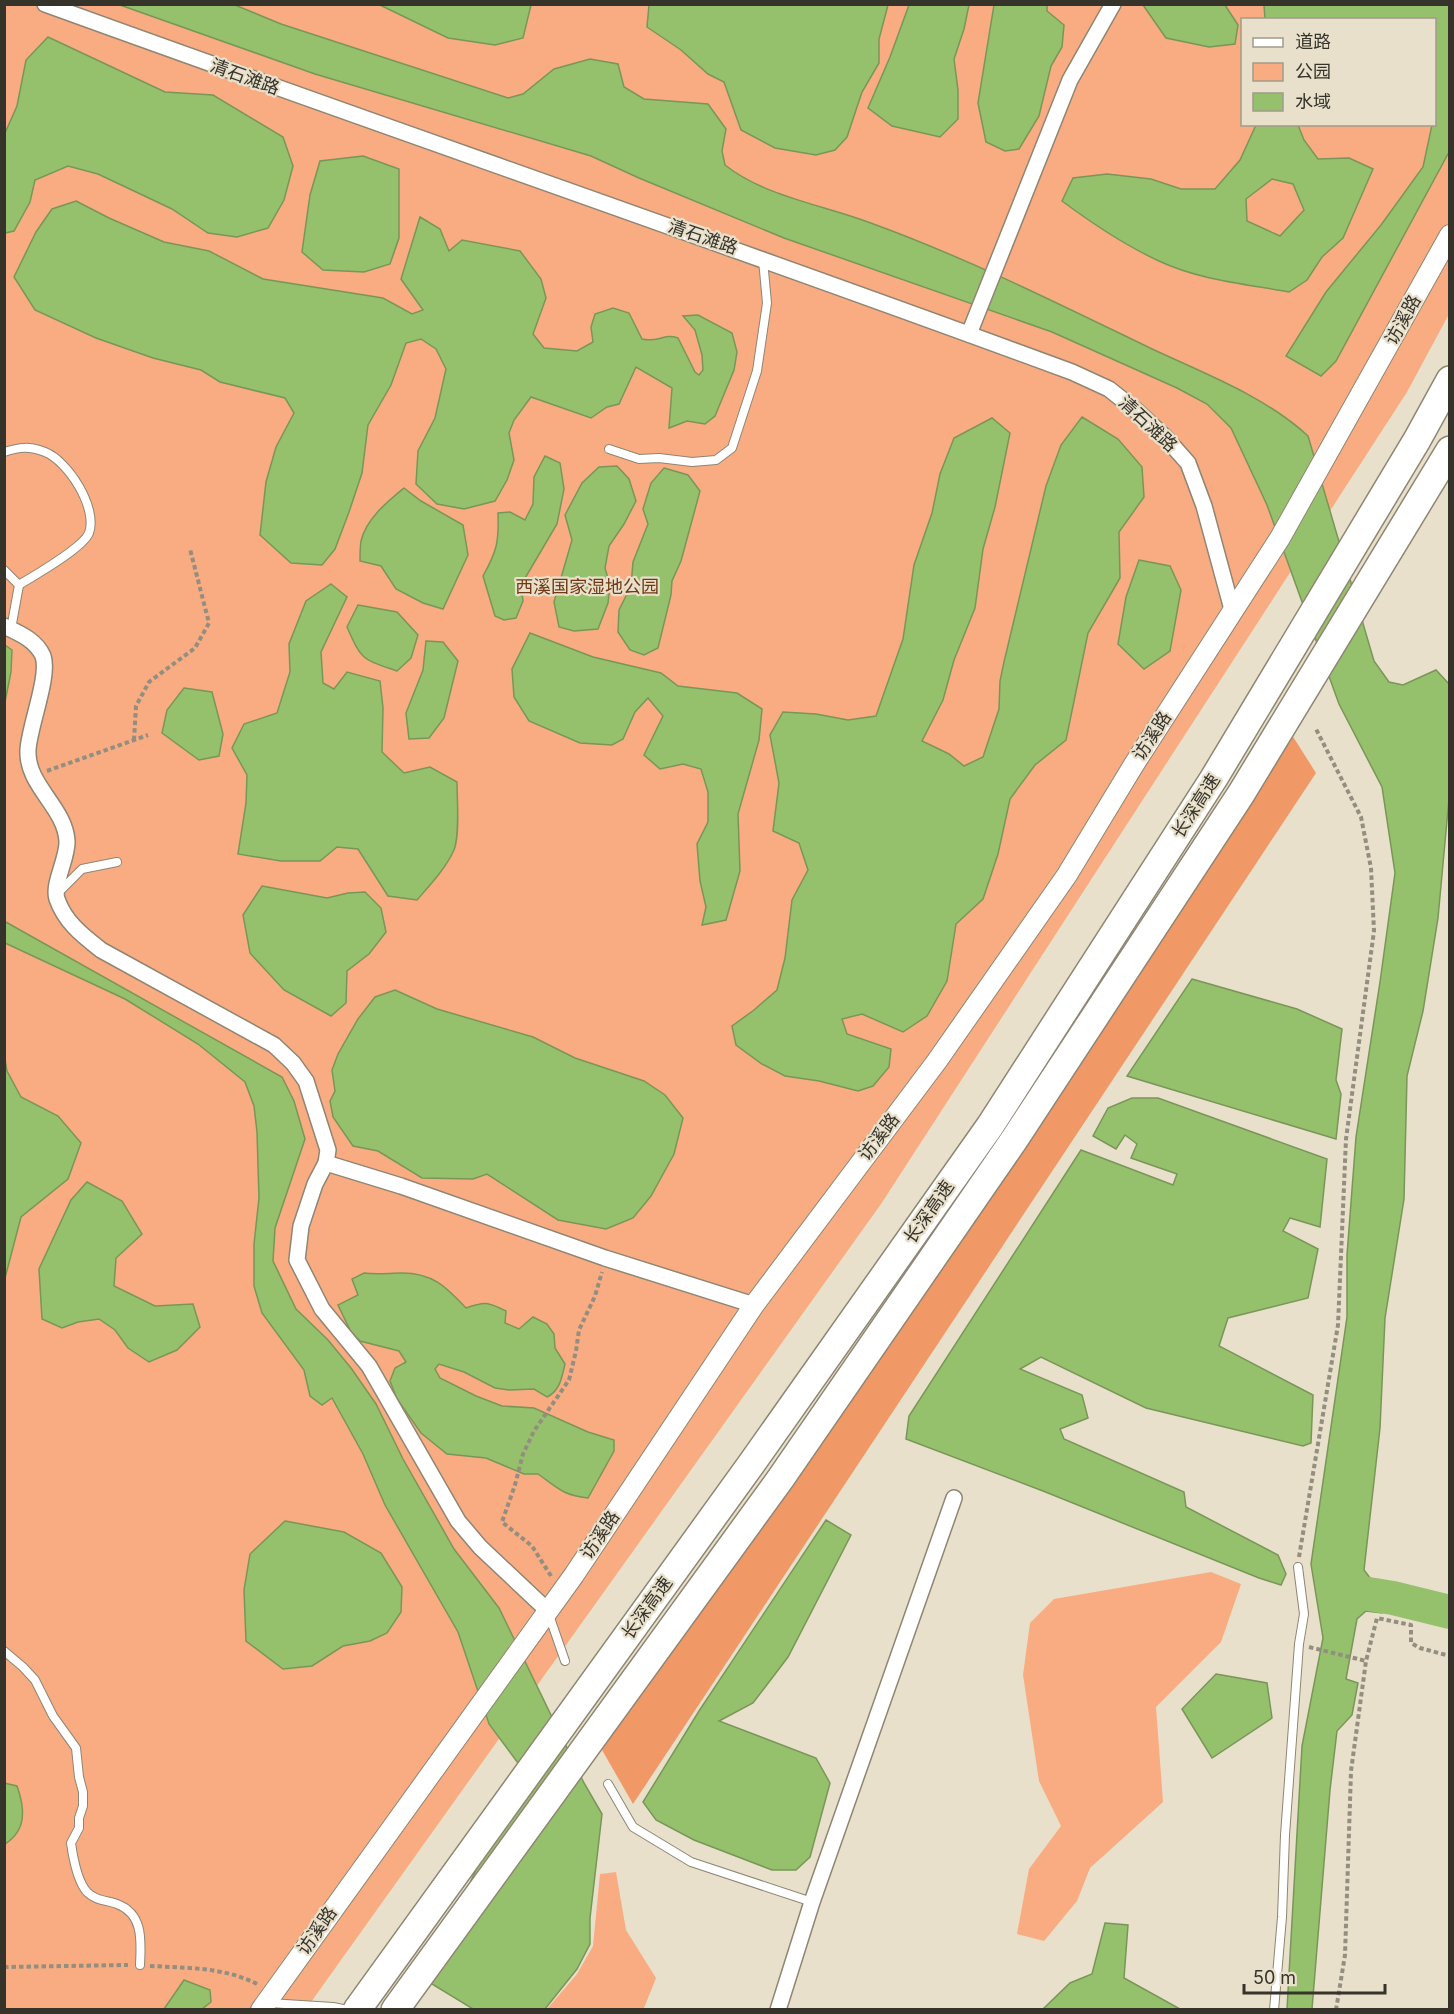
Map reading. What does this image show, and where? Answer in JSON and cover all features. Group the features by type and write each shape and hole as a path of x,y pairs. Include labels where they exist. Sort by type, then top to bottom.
{"highway":[{"name":"长深高速","path":"357,2010 752,1462 990,1126 1214,778 1417,440 1449,380"},
{"name":"长深高速","path":"395,2010 781,1478 1014,1140 1241,794 1449,450"}],"street":[{"name":"清石滩路","path":"45,4 361,119 763,259 1072,372 1109,389 1165,437 1188,463 1204,506 1233,613"},
{"path":"969,334 1070,80 1113,4"},
{"name":"访溪路","path":"264,2006 562,1592 754,1305 994,981 1066,875 1133,766 1280,538 1449,235"},
{"path":"8,628 23,634 36,645 44,658 43,677 28,751 30,768 62,821 68,842 56,896 63,912 75,930 101,950 274,1045 293,1063 306,1081 328,1150 326,1163 315,1184 304,1218 297,1260 322,1309 369,1366 458,1521 480,1547 548,1611"},
{"path":"326,1163 401,1186 605,1258 754,1305"},
{"path":"777,2010 812,1902 954,1498"}],"lane":[{"path":"609,449 639,459 659,458 692,462 716,460 732,448 757,371 766,303 763,259"},
{"path":"4,452 23,446 46,452 66,468 81,490 89,513 90,531 84,543 19,585 8,628"},
{"path":"4,570 19,585"},
{"path":"56,896 82,869 117,862"},
{"path":"1274,2010 1299,1644 1304,1614 1298,1567"},
{"path":"548,1611 565,1661"},
{"path":"4,1651 35,1680 53,1716 76,1748 83,1792 80,1828 71,1843 78,1876 86,1891 98,1900 117,1904 131,1911 140,1930 140,1965"},
{"path":"608,1784 633,1827 691,1862 812,1902"},
{"path":"264,2006 333,2007 348,2010"}],"path":[{"path":"134,740 136,706 149,682 195,648 209,623 190,549"},
{"path":"1298,1567 1338,1325 1346,1139 1374,931 1371,868 1361,817 1316,729"},
{"path":"34,775 148,735"},
{"path":"562,1592 532,1546 502,1522 522,1454 569,1380 579,1330 601,1279 605,1258"},
{"path":"1336,2010 1345,1955 1351,1770 1366,1661 1377,1618 1411,1625 1411,1643 1420,1648 1449,1656"},
{"path":"1299,1644 1366,1661"}],"green space":[{"name":"西溪国家湿地公园","path":"5,5 1449,5 1449,314 1407,392 881,1204 306,2009 5,2010"},
{"path":"1211,1572 1241,1584 1221,1642 1156,1707 1163,1802 1090,1868 1077,1901 1044,1941 1017,1934 1029,1869 1061,1826 1039,1781 1023,1675 1030,1623 1054,1599"},
{"path":"616,1872 626,1930 656,1978 644,2008 642,2010 547,2009 577,1974 593,1946 600,1874"}],"shaded area":[{"path":"1292,735 1316,773 633,1804 602,1750"}],"water":[{"path":"649,4 888,5 879,39 879,63 862,92 847,137 835,150 816,155 775,148 741,130 724,82 708,74 681,50 647,27"},
{"path":"120,5 235,5 281,24 508,98 523,94 554,69 590,59 618,64 624,87 644,99 708,104 726,129 722,151 725,165 740,176 775,192 850,216 940,250 1010,281 1233,386 1273,409 1308,436 1374,661 1389,682 1403,685 1436,670 1450,685 1449,799 1438,918 1423,1011 1407,1076 1404,1199 1385,1318 1380,1428 1364,1570 1377,1587 1386,1590 1382,1613 1366,1611 1357,1619 1346,1679 1358,1683 1352,1715 1337,1731 1312,2009 1287,2009 1302,1746 1323,1638 1311,1564 1347,1317 1347,1255 1356,1137 1395,873 1382,787 1339,704 1267,505 1231,428 1207,404 1177,388 1052,332 784,238 591,156 315,74"},
{"path":"380,5 531,5 523,38 495,45 448,38"},
{"path":"909,5 969,5 954,59 958,90 958,119 940,137 892,126 868,108"},
{"path":"994,5 1047,5 1047,11 1064,25 1062,47 1051,66 1039,116 1019,149 1005,151 986,142 978,103"},
{"path":"1143,5 1225,5 1238,25 1235,44 1209,47 1166,38"},
{"path":"1264,5 1449,5 1449,152 1336,361 1321,376 1286,356 1326,292 1381,225 1423,167 1432,126 1436,126 1436,18 1265,18"},
{"path":"48,37 165,92 213,95 283,137 293,166 284,200 268,228 237,237 208,233 172,209 98,174 68,166 35,180 30,202 14,231 5,233 5,133 17,106 26,60"},
{"path":"1256,126 1298,126 1304,140 1318,159 1349,158 1373,169 1343,238 1322,257 1307,280 1289,292 1223,281 1174,267 1121,241 1062,201 1073,178 1107,174 1151,179 1181,189 1215,189 1240,160","holes":["1272,179 1293,184 1304,210 1280,236 1247,221 1246,199"]},
{"path":"363,156 399,169 399,238 390,264 364,272 323,270 302,252 310,195 320,161"},
{"path":"76,201 164,242 209,251 263,279 383,298 412,314 423,310 401,279 420,217 440,229 449,251 462,240 520,251 541,279 546,298 533,334 544,348 577,351 593,342 591,327 595,314 613,308 629,313 642,339 678,338 695,372 699,375 703,370 702,355 695,330 683,316 698,315 732,333 737,352 734,370 715,416 705,424 687,421 669,428 672,388 636,367 619,404 607,407 591,418 531,397 514,420 509,433 514,460 507,480 495,501 464,509 437,504 416,484 418,451 435,418 446,369 436,349 421,339 406,343 391,385 368,425 362,473 335,549 322,565 291,563 260,535 266,482 276,447 294,413 285,398 220,382 201,370 153,358 96,338 35,310 14,277 36,232 52,209"},
{"path":"1082,417 1118,439 1142,467 1144,497 1119,532 1120,578 1088,633 1066,740 1035,765 1010,799 998,854 983,899 956,924 947,981 927,1016 903,1032 862,1014 842,1019 847,1034 891,1049 889,1067 873,1086 858,1091 819,1081 785,1076 762,1064 736,1045 732,1026 777,990 785,958 792,900 808,870 799,843 773,831 779,783 770,735 783,712 816,714 848,720 876,716 903,639 914,565 932,513 940,474 954,438 992,418 1010,433 995,507 983,549 975,608 954,660 943,700 922,741 949,754 964,766 983,757 999,709 1000,681 1004,662 1046,486 1061,445"},
{"path":"545,456 560,463 564,489 557,524 521,585 523,601 516,618 504,620 495,616 483,576 496,546 498,513 510,512 525,520 533,504 534,477"},
{"path":"617,466 629,479 636,501 609,546 605,568 610,585 608,603 598,629 574,631 559,627 554,602 572,540 565,515 582,483 599,467"},
{"path":"664,468 688,475 700,491 681,561 672,581 671,595 658,648 644,655 630,650 618,632 619,610 631,586 633,562 648,524 643,509 651,483"},
{"path":"404,488 421,501 463,525 468,555 443,609 423,603 396,589 381,566 360,561 361,541 367,525"},
{"path":"1139,560 1170,566 1181,590 1170,651 1144,669 1118,644 1126,597"},
{"path":"331,584 347,597 321,652 323,683 334,689 347,672 380,681 383,708 382,752 404,773 430,767 457,782 458,826 454,850 442,870 417,900 388,896 358,849 337,847 320,861 281,861 238,854 246,803 247,775 232,748 244,724 277,713 290,672 289,644 306,601"},
{"path":"358,605 397,612 418,635 411,658 397,671 370,661 356,647 347,627"},
{"path":"530,633 593,657 661,673 678,686 737,693 762,709 759,740 738,814 740,871 726,920 702,925 706,907 700,881 697,844 708,822 708,792 701,769 683,764 660,769 644,755 663,716 648,698 635,712 623,739 612,745 580,743 529,721 514,697 512,669"},
{"path":"426,641 443,642 458,661 444,718 429,738 409,739 406,713 423,670"},
{"path":"5,645 12,650 11,672 5,702"},
{"path":"184,688 212,692 223,734 219,756 199,760 162,733 167,710"},
{"path":"262,886 327,898 365,892 381,908 386,932 369,954 347,971 346,1003 331,1016 284,990 250,953 243,915"},
{"path":"4,921 282,1077 294,1101 305,1139 275,1228 273,1261 296,1309 328,1340 376,1404 403,1459 454,1549 499,1608 584,1783 602,1814 590,1918 590,1944 577,1969 545,2009 473,2009 427,1981 521,1767 489,1724 458,1632 385,1505 363,1454 332,1398 322,1405 310,1396 304,1370 262,1313 254,1286 254,1244 259,1198 257,1132 254,1106 245,1082 198,1044 125,999 5,943"},
{"path":"1192,979 1297,1009 1342,1029 1336,1080 1341,1094 1336,1139 1127,1076"},
{"path":"395,990 437,1009 533,1037 575,1058 644,1081 665,1095 683,1118 674,1154 651,1196 633,1218 606,1229 558,1220 487,1174 473,1179 422,1178 378,1151 353,1146 333,1117 330,1101 335,1091 332,1070 338,1054 358,1019 375,997"},
{"path":"4,1053 7,1071 21,1097 58,1116 81,1143 68,1179 21,1217 5,1278"},
{"path":"1132,1098 1158,1098 1327,1159 1320,1227 1290,1218 1283,1231 1318,1249 1308,1298 1228,1318 1219,1346 1313,1395 1311,1443 1303,1446 1146,1408 1041,1357 1020,1369 1082,1395 1088,1418 1060,1429 1064,1439 1184,1492 1186,1507 1278,1555 1286,1574 1281,1585 906,1439 909,1416 1081,1150 1173,1185 1177,1174 1131,1158 1137,1144 1125,1135 1116,1149 1093,1136 1108,1108"},
{"path":"87,1182 122,1201 142,1234 116,1258 114,1286 155,1306 193,1304 200,1327 177,1350 149,1362 128,1348 115,1330 99,1319 78,1322 62,1328 42,1319 39,1269 71,1200"},
{"path":"364,1273 402,1273 422,1276 445,1288 466,1308 486,1304 506,1311 505,1323 519,1329 533,1317 547,1324 554,1334 555,1348 565,1364 558,1387 547,1397 534,1389 495,1388 464,1372 439,1364 435,1369 440,1378 476,1396 502,1406 534,1408 588,1432 614,1440 614,1451 588,1498 566,1493 538,1474 524,1474 486,1458 447,1454 421,1433 397,1399 390,1381 395,1368 406,1362 399,1351 360,1341 351,1332 338,1305 358,1295 352,1279"},
{"path":"826,1520 851,1535 788,1657 753,1703 719,1721 816,1758 830,1783 810,1857 796,1870 772,1870 694,1840 656,1820 643,1802 699,1711"},
{"path":"285,1521 344,1532 381,1553 402,1587 401,1612 387,1633 370,1641 343,1646 312,1666 283,1669 246,1641 244,1590 250,1554"},
{"path":"1216,1674 1267,1683 1272,1718 1212,1758 1182,1709"},
{"path":"4,1783 17,1786 23,1810 21,1825 5,1844"},
{"path":"1105,1923 1128,1925 1124,1978 1180,2009 1043,2009 1070,1983 1092,1974"},
{"path":"184,1980 210,1990 211,2002 202,2009 164,2009"}],"waterway":[{"path":"1338,1589 1393,1598 1450,1612"}]}
